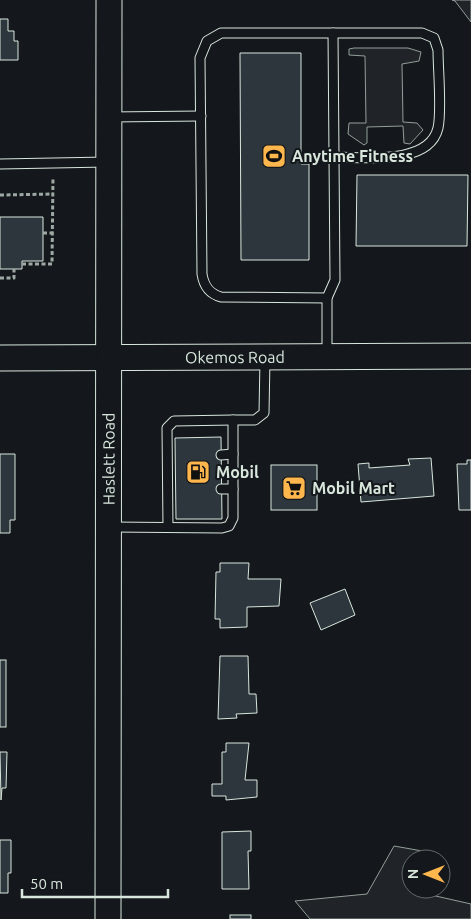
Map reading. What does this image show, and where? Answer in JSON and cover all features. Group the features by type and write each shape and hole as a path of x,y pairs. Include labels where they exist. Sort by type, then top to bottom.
{"main road":[{"name":"Haslett Road","path":"108,919 110,527 109,0"},
{"name":"Okemos Road","path":"0,358 471,356"}],"lane":[{"path":"327,298 222,297 215,295 205,286 202,274 200,58 204,46 214,36 222,33 422,33 434,38 438,50 438,128 430,141 417,152 400,156 334,157"},
{"path":"327,356 327,298 335,280 332,33"},
{"path":"109,117 201,116"},
{"path":"0,164 109,162"},
{"path":"168,527 172,489 171,455 167,433 170,423 179,420 255,420 264,413 265,356"},
{"path":"110,527 222,528 229,526 233,518 232,420"},
{"path":"221,455 232,454"},
{"path":"222,489 233,489"}],"path":[{"path":"0,195 53,194 52,264 22,264"},
{"path":"43,233 53,233"},
{"path":"0,278 14,278 14,269"}],"shaded area":[{"path":"452,0 471,0 471,22 455,1"},
{"path":"408,48 421,52 419,61 402,64 403,122 417,123 423,130 410,144 404,143 403,126 367,127 367,143 364,145 348,134 349,123 366,123 365,56 349,55 349,49"},
{"path":"394,846 411,849 401,849 401,899 449,899 471,904 471,919 310,919 295,901 367,894"}],"building":[{"path":"0,19 8,19 8,31 14,31 14,41 18,41 18,60 0,60"},
{"path":"240,53 301,53 301,164 309,164 309,260 241,260"},
{"path":"357,175 468,175 467,246 356,246"},
{"path":"0,217 43,217 43,261 22,261 22,269 0,269"},
{"name":"Mobil","path":"221,437 222,519 176,519 175,438"},
{"path":"0,454 15,454 15,520 10,520 10,533 0,533"},
{"path":"431,458 434,496 361,502 358,464 369,463 369,468 410,465 408,459"},
{"path":"467,460 471,460 471,510 459,510 457,464 467,464"},
{"name":"Mobil Mart","path":"271,465 317,465 317,510 271,510"},
{"path":"220,563 249,563 248,579 281,579 279,606 247,607 247,627 220,628 220,619 215,619 216,572 220,572"},
{"path":"345,589 355,615 321,630 310,603"},
{"path":"220,656 248,656 249,694 256,694 257,713 236,714 237,718 218,719"},
{"path":"0,660 6,660 6,727 0,727"},
{"path":"226,743 249,743 245,780 257,780 257,797 226,800 226,796 212,796 212,784 222,784 222,752 226,752"},
{"path":"0,752 7,752 6,788 2,788 1,800"},
{"path":"251,831 251,851 248,851 249,889 222,889 222,832"},
{"path":"0,840 11,840 11,873 8,873 8,893 0,893"},
{"path":"230,915 251,915 251,919 230,919"}],"place":[{"name":"Anytime Fitness","path":"274,156"},
{"name":"Mobil","path":"198,472"},
{"name":"Mobil Mart","path":"294,488"}]}
